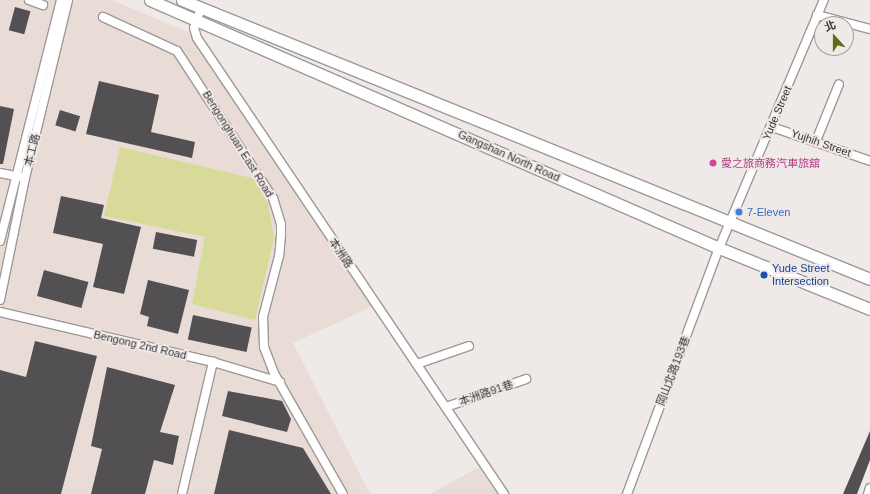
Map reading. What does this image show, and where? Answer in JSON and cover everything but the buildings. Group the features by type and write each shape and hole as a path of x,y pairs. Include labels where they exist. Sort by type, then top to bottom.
{"main road":[{"name":"Gangshan North Road","path":"150,0 719,248 870,309"},
{"name":"Gangshan North Road","path":"182,0 870,279"}],"street":[{"path":"29,0 43,5"},
{"name":"本工路","path":"0,241 61,0"},
{"name":"本工路","path":"0,300 25,178 68,0"},
{"name":"Yude Street","path":"719,248 772,127 824,0"},
{"name":"本洲路","path":"201,8 194,28 197,38 504,494"},
{"path":"817,15 870,29"},
{"name":"Bengonghuan East Road","path":"103,17 177,51 273,198 281,224 281,235 279,256 263,317 262,333 266,353 280,382 343,494"},
{"path":"816,141 839,84"},
{"name":"Yujhih Street","path":"772,127 870,160"},
{"path":"0,173 25,178"},
{"name":"岡山北路193巷","path":"627,494 719,248"},
{"name":"Bengong 2nd Road","path":"0,312 213,362 280,382"},
{"path":"417,364 469,346"},
{"path":"182,494 213,362"},
{"name":"本洲路91巷","path":"446,407 526,379"},
{"path":"868,494 870,488"}],"shaded area":[{"path":"0,0 112,0 188,32 373,306 293,343 370,494 0,494"},
{"path":"479,467 497,494 430,494"}],"green space":[{"path":"120,147 256,179 268,203 274,238 255,320 192,304 205,237 104,216"}],"place":[{"name":"愛之旅商務汽車旅舘","path":"713,163"},
{"name":"7-Eleven","path":"739,212"},
{"name":"Yude Street Intersection","path":"764,275"}]}
